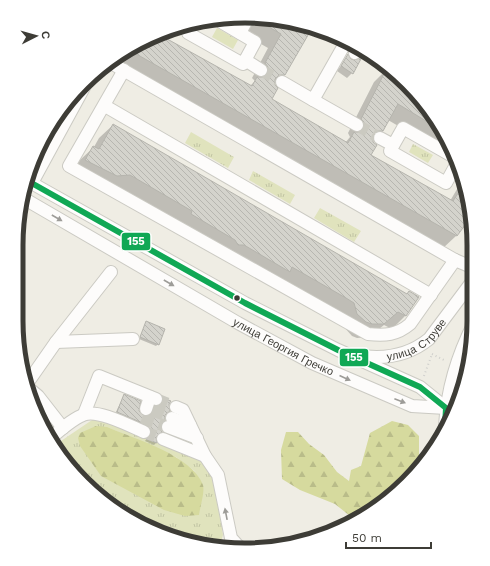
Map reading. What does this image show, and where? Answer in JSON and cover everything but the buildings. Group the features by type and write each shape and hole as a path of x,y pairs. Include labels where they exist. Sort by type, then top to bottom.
{"street":[{"path":"240,33 245,23"},
{"path":"189,31 188,33 242,64 255,42 224,24"},
{"path":"313,100 343,46"},
{"path":"245,60 261,70"},
{"path":"115,65 455,260 467,265"},
{"path":"124,70 105,106 69,166 368,334 387,335 403,330 410,324 455,260"},
{"path":"282,82 357,125"},
{"path":"36,172 76,102"},
{"path":"105,106 431,295"},
{"path":"447,153 403,128 390,151 446,183 453,170"},
{"path":"380,138 393,145"},
{"path":"32,183 245,303 338,350"},
{"name":"улица Георгия Гречко","path":"27,201 238,323 312,363 412,406 446,408"},
{"path":"31,378 56,342 111,272"},
{"name":"улица Струве","path":"338,350 368,357 393,356 411,351 429,338 467,288"},
{"path":"56,342 133,339"},
{"path":"446,416 456,367 466,343"},
{"name":"улица Георгия Гречко","path":"338,350 420,387 446,408"},
{"path":"54,435 84,414 147,413 99,376 84,414"},
{"path":"36,394 63,428"},
{"path":"197,438 172,417 190,425 197,438 205,456 218,475 231,538 236,543"},
{"path":"163,439 205,456"}],"path":[{"path":"426,351 448,363"},
{"path":"422,381 432,354"}],"green space":[{"path":"217,28 238,40 233,49 212,37"},
{"path":"191,132 234,157 228,168 185,143"},
{"path":"413,144 433,155 428,163 409,152"},
{"path":"253,171 295,195 290,204 249,180"},
{"path":"320,208 361,231 354,242 314,218"},
{"path":"39,403 52,408 55,420 49,424"},
{"path":"95,418 103,419 194,454 209,470 212,476 223,535 221,542 195,537 136,514 122,506 88,478 59,442","holes":["107,427 176,457 196,472"]},
{"path":"392,421 408,425 419,436 419,458 391,488 368,506 350,516 335,504 300,490 282,479 281,450 286,432 298,432 309,444 324,455 337,472 349,481 351,470 361,466 370,433"},
{"path":"96,426 107,427 161,449 187,465 197,474 203,485 203,495 199,515 185,516 164,510 101,476 80,446 78,438 80,433"}],"tunnel":[{"path":"261,70 282,82"},
{"path":"357,125 380,138"},
{"path":"156,399 176,407"},
{"path":"152,410 172,418"},
{"path":"142,418 168,427"},
{"path":"144,432 163,439"}],"transit line":[{"name":"155","path":"32,183 245,303 338,350 420,387 446,408 446,416"}]}
